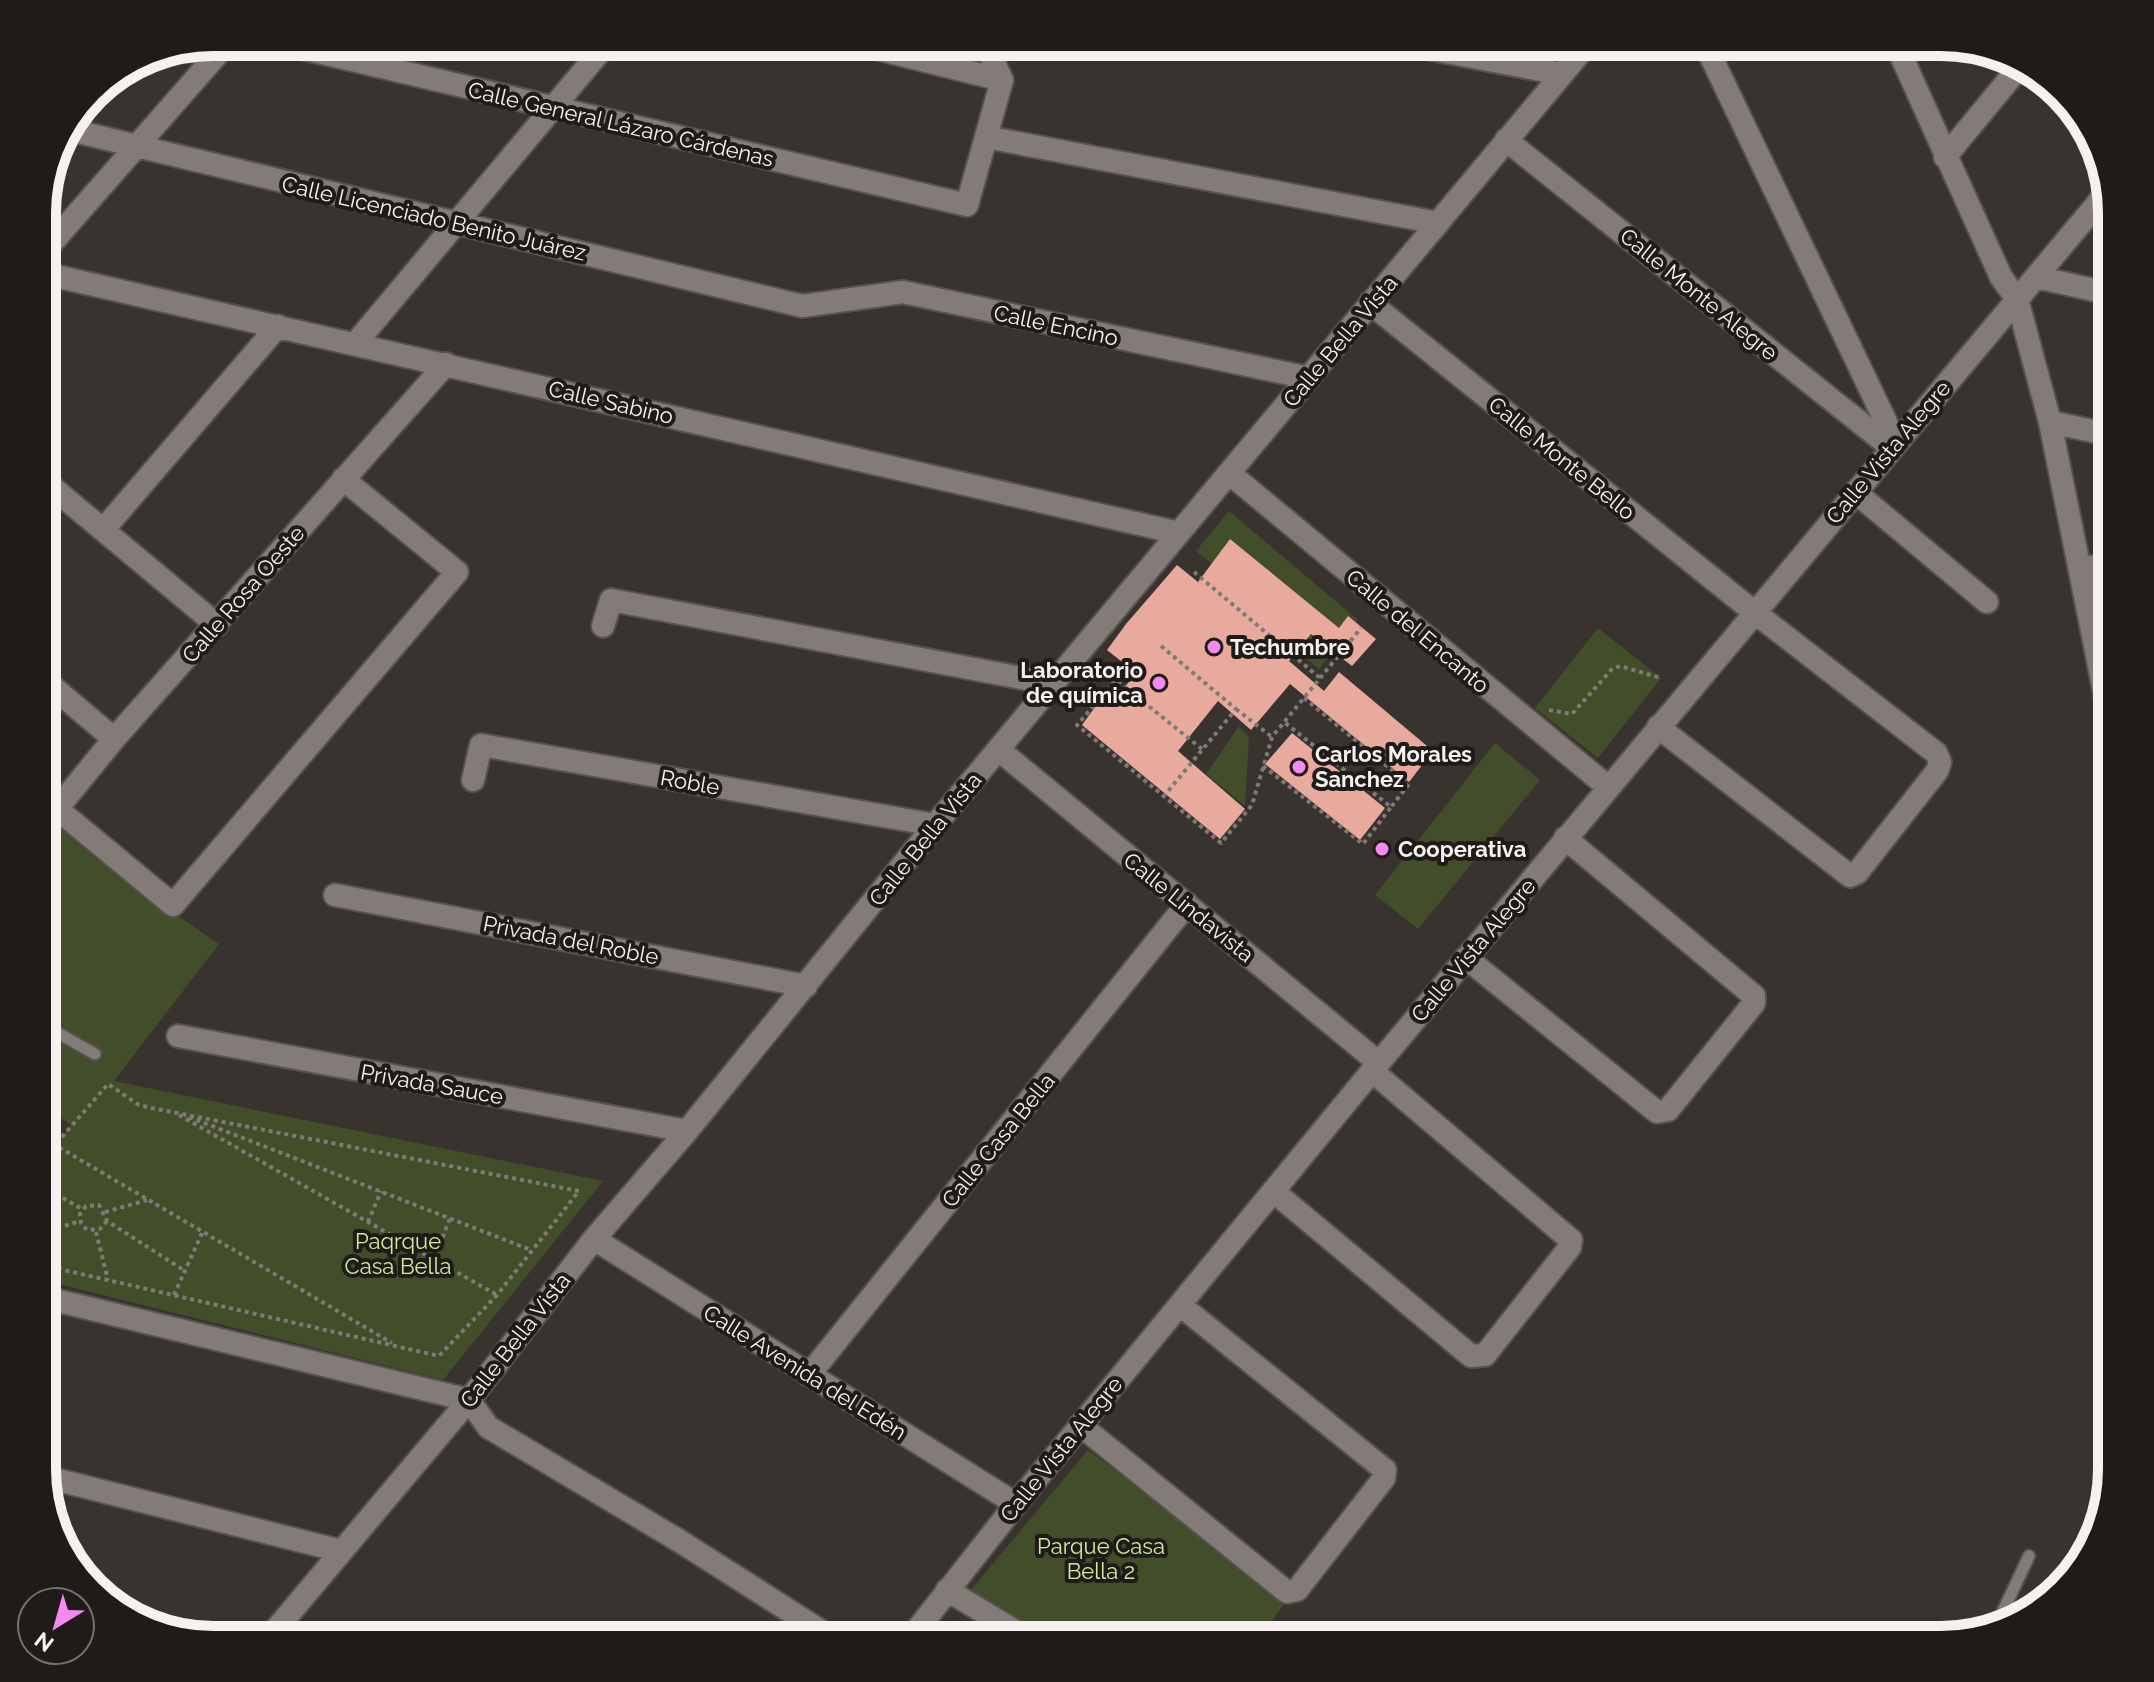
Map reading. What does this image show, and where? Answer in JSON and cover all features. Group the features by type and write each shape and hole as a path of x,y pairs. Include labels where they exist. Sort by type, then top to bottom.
{"street":[{"path":"56,238 216,56"},
{"name":"Calle General Lázaro Cárdenas","path":"334,56 967,205 986,137"},
{"path":"355,344 597,56"},
{"path":"906,56 1002,80"},
{"path":"991,56 1002,80 986,137 1438,223"},
{"path":"1468,56 1562,74"},
{"name":"Calle Bella Vista","path":"279,1626 469,1400 594,1239 687,1131 935,825 1577,56"},
{"path":"1711,56 1894,445"},
{"path":"1901,56 2001,277 2017,299 2050,422 2098,646"},
{"path":"1945,157 2014,74"},
{"name":"Calle Licenciado Benito Juárez","path":"79,132 802,306"},
{"name":"Calle Monte Alegre","path":"1506,140 1894,445"},
{"name":"Calle Vista Alegre","path":"920,1626 1080,1425 1565,838 2098,203"},
{"name":"Calle Sabino","path":"56,276 1179,533"},
{"path":"2036,277 2098,291"},
{"name":"Calle Encino","path":"802,306 903,292 1309,378"},
{"name":"Calle Monte Bello","path":"1370,303 1754,612 1936,753 1940,762 1937,771 1857,873 1850,876 1658,727"},
{"path":"103,530 278,326"},
{"name":"Calle Rosa Oeste","path":"56,808 446,364"},
{"path":"2050,422 2098,432"},
{"name":"Calle del Encanto","path":"1229,473 1608,787"},
{"path":"56,808 173,905 457,572 343,479"},
{"path":"56,491 217,625"},
{"path":"1855,492 1987,602"},
{"path":"2081,565 2098,569"},
{"path":"603,626 611,600 1053,684"},
{"path":"56,690 114,739"},
{"name":"Roble","path":"473,780 481,745 935,825"},
{"name":"Calle Lindavista","path":"999,750 1187,904 1376,1067 1571,1240 1570,1247 1485,1355 1478,1358 1273,1191"},
{"path":"1466,958 1663,1114 1754,1003 1754,996 1565,838"},
{"name":"Privada del Roble","path":"335,895 806,986"},
{"name":"Calle Casa Bella","path":"809,1375 1187,904"},
{"name":"Privada Sauce","path":"178,1036 687,1131"},
{"name":"Calle Avenida del Edén","path":"594,1239 1016,1504"},
{"path":"56,1300 469,1400 488,1427 678,1540 813,1626"},
{"path":"1080,1425 1293,1592 1384,1478 1385,1470 1180,1305"},
{"path":"56,1480 341,1551"},
{"path":"947,1590 1007,1626"}],"lane":[{"path":"56,1032 95,1054"},
{"path":"2002,1613 2029,1556"}],"path":[{"path":"1194,572 1320,678"},
{"path":"1202,749 1116,680 1077,725 1221,843 1252,805 1272,737 1361,628"},
{"path":"1161,646 1272,737"},
{"path":"1545,710 1572,714 1612,669 1620,666 1661,678"},
{"path":"1263,765 1363,844 1409,784 1304,698"},
{"path":"1164,796 1236,709"},
{"path":"1284,722 1391,807"},
{"path":"56,1144 108,1084 139,1105 579,1191 497,1295 439,1356 56,1268"},
{"path":"176,1113 532,1250"},
{"path":"176,1113 497,1295"},
{"path":"56,1146 397,1346"},
{"path":"368,1222 381,1191"},
{"path":"56,1194 82,1209"},
{"path":"105,1212 147,1200"},
{"path":"82,1209 95,1204 105,1212 107,1221 185,1271"},
{"path":"82,1209 80,1221 87,1230 96,1231 107,1221"},
{"path":"434,1260 450,1218"},
{"path":"56,1229 80,1221"},
{"path":"96,1231 108,1280"},
{"path":"174,1295 202,1233"}],"green space":[{"path":"1229,511 1358,620 1319,669 1297,651 1325,617 1231,540 1212,564 1196,551"},
{"path":"1598,628 1661,678 1598,758 1535,708"},
{"path":"1239,726 1249,737 1245,806 1206,774"},
{"path":"1495,743 1540,780 1418,929 1375,895"},
{"name":"Paqrque Casa Bella","path":"56,816 167,908 219,944 114,1081 603,1181 443,1380 56,1283 56,1143 71,1125 56,1115"},
{"name":"Parque Casa Bella 2","path":"1088,1450 1288,1599 1268,1626 1030,1626 970,1591"}],"building":[{"path":"1230,539 1339,628 1348,616 1376,639 1352,666 1311,634 1289,661 1324,691 1339,672 1433,751 1409,782 1290,684 1251,730 1218,701 1178,751 1245,809 1220,839 1082,725 1106,692 1115,699 1136,673 1107,650 1126,624 1177,565 1198,582"},
{"path":"1292,733 1385,808 1360,840 1265,764"}],"place":[{"name":"Techumbre","path":"1214,647"},
{"name":"Laboratorio de química","path":"1159,683"},
{"name":"Carlos Morales Sanchez","path":"1299,767"},
{"name":"Cooperativa","path":"1382,849"}]}
